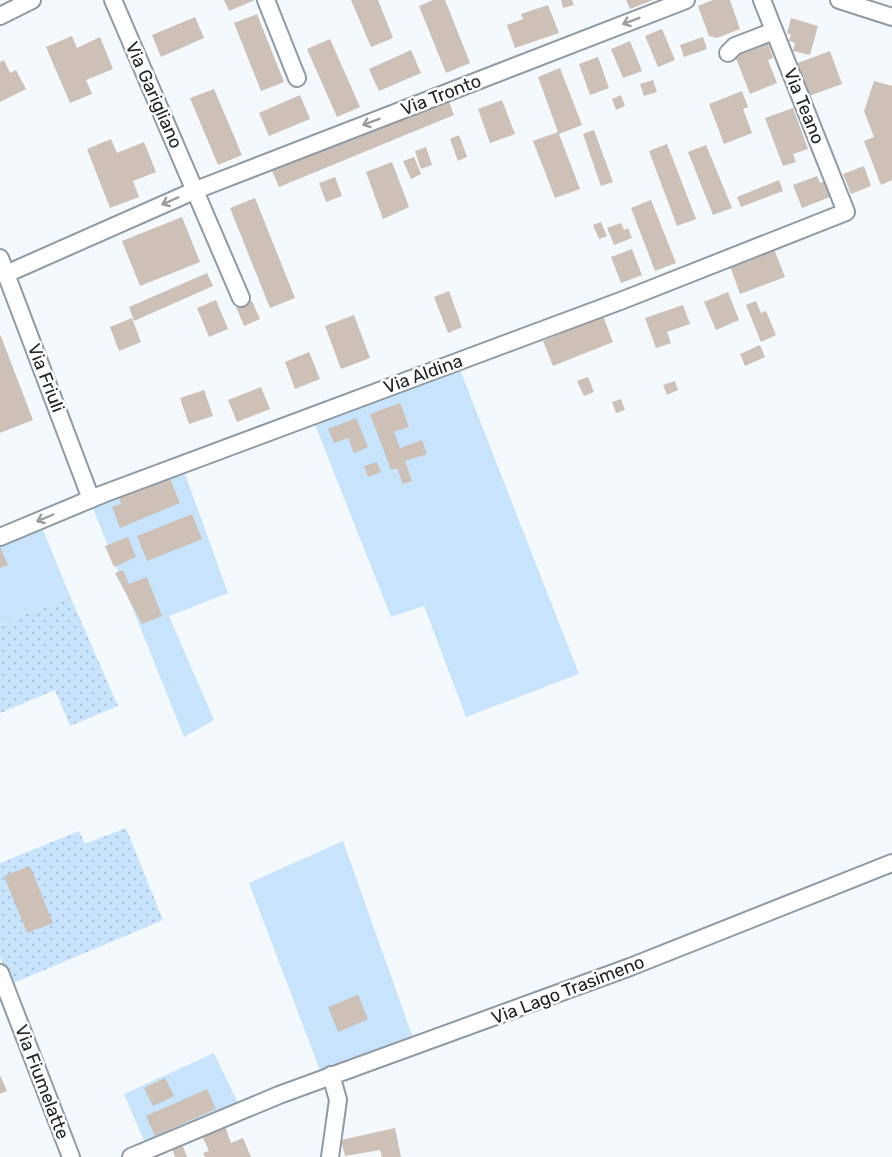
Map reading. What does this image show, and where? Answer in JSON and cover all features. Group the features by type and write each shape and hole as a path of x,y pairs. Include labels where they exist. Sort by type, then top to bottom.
{"street":[{"path":"0,16 32,0"},
{"name":"Via Garigliano","path":"113,0 196,190"},
{"path":"266,0 297,78"},
{"name":"Via Tronto","path":"3,266 686,0"},
{"name":"Via Teano","path":"762,0 846,212"},
{"path":"839,0 892,17"},
{"path":"728,53 735,46 774,31"},
{"path":"196,190 241,298"},
{"name":"Via Aldina","path":"0,537 91,499 623,300 846,212"},
{"name":"Via Friuli","path":"3,266 91,499"},
{"name":"Via Lago Trasimeno","path":"139,1154 331,1075 630,967 892,863"},
{"name":"Via Fiumelatte","path":"0,972 71,1157"},
{"path":"330,1157 338,1100 331,1075"}],"shaded area":[{"path":"459,367 579,674 466,717 424,606 391,617 314,422"},
{"path":"184,471 228,593 169,616 214,720 184,737 92,506"},
{"path":"42,527 70,596 0,625 0,544"},
{"path":"70,596 118,706 70,726 55,690 0,713 0,625"},
{"path":"126,828 163,920 11,984 0,956 0,863 79,831 85,844"},
{"path":"343,841 414,1041 321,1073 249,883"},
{"path":"214,1053 239,1105 145,1143 124,1094"}],"building":[{"path":"224,0 255,0 229,11"},
{"path":"351,0 378,0 393,38 371,47"},
{"path":"433,0 445,0 470,63 446,73 419,6"},
{"path":"561,0 572,0 574,5 563,8"},
{"path":"626,0 653,0 630,9"},
{"path":"713,0 730,0 740,29 717,38 709,36 698,6"},
{"path":"548,5 559,33 515,48 507,25 523,19 521,14"},
{"path":"257,14 284,82 261,91 234,23"},
{"path":"195,17 204,38 161,57 152,35"},
{"path":"791,18 818,26 810,55 793,51 795,43 789,41 791,35 787,33"},
{"path":"662,29 675,60 658,67 645,36"},
{"path":"72,36 77,48 100,37 113,69 86,80 92,94 70,103 46,47"},
{"path":"703,37 707,49 684,57 680,45"},
{"path":"330,39 360,107 337,117 307,49"},
{"path":"630,41 642,71 623,78 611,49"},
{"path":"768,43 773,58 768,60 777,83 750,94 735,56"},
{"path":"411,50 421,73 379,91 369,69"},
{"path":"830,51 842,84 806,97 795,64"},
{"path":"598,57 609,88 590,95 579,64"},
{"path":"4,60 10,73 16,70 26,89 0,102 0,62"},
{"path":"560,68 582,125 559,134 580,189 555,198 533,141 558,132 538,77"},
{"path":"653,80 657,92 644,96 640,84"},
{"path":"874,81 892,86 892,180 881,185 864,141 874,137 864,111"},
{"path":"214,89 242,155 218,165 190,98"},
{"path":"742,91 748,107 743,109 752,133 724,144 709,104"},
{"path":"300,95 310,119 269,136 259,113"},
{"path":"621,95 625,106 616,110 612,99"},
{"path":"448,99 454,115 279,187 272,171"},
{"path":"502,100 515,134 490,143 478,109"},
{"path":"793,108 808,149 793,154 796,162 783,166 765,118"},
{"path":"594,130 613,182 601,186 583,134"},
{"path":"459,135 467,157 458,161 450,139"},
{"path":"111,139 117,153 144,142 156,172 133,181 139,197 110,208 87,149"},
{"path":"667,144 696,219 677,226 649,151"},
{"path":"706,145 732,208 713,215 688,152"},
{"path":"426,147 432,165 421,169 415,151"},
{"path":"414,157 421,174 411,179 403,161"},
{"path":"392,162 409,207 383,219 366,172"},
{"path":"864,166 871,186 851,194 843,174"},
{"path":"817,176 820,183 824,181 830,197 802,208 793,185"},
{"path":"335,177 342,196 326,202 319,183"},
{"path":"779,180 783,191 741,207 737,197"},
{"path":"255,198 295,298 270,308 230,208"},
{"path":"651,200 676,263 655,271 631,208"},
{"path":"182,217 200,262 140,286 122,241"},
{"path":"601,222 607,236 599,239 593,225"},
{"path":"621,223 624,230 628,228 632,238 614,245 607,228"},
{"path":"632,249 642,275 621,283 611,257"},
{"path":"774,249 785,277 740,294 730,266"},
{"path":"207,273 213,286 134,321 129,307"},
{"path":"449,291 462,327 448,333 434,297"},
{"path":"728,292 739,320 716,330 704,302"},
{"path":"216,300 228,329 209,337 197,308"},
{"path":"252,301 260,319 244,326 236,307"},
{"path":"756,301 761,313 766,311 776,335 761,342 746,305"},
{"path":"683,305 690,324 667,332 671,343 656,348 645,318"},
{"path":"354,315 370,358 341,369 325,326"},
{"path":"603,316 613,342 553,366 543,341"},
{"path":"132,318 141,342 119,351 110,327"},
{"path":"0,334 33,420 0,433"},
{"path":"760,345 765,357 745,366 740,354"},
{"path":"309,352 320,379 295,389 285,362"},
{"path":"588,377 594,392 584,396 577,381"},
{"path":"675,381 678,390 667,395 663,385"},
{"path":"261,387 270,409 237,422 228,400"},
{"path":"204,390 213,416 189,424 180,398"},
{"path":"621,399 625,410 616,413 612,402"},
{"path":"400,403 409,427 394,432 400,448 422,440 427,454 405,461 412,481 403,484 397,468 391,470 370,414"},
{"path":"356,418 368,447 354,453 348,438 334,443 328,429"},
{"path":"377,462 381,472 368,477 364,466"},
{"path":"169,476 180,503 120,528 112,507 121,504 119,497"},
{"path":"192,514 202,539 147,561 137,536"},
{"path":"128,537 136,557 114,567 105,546"},
{"path":"0,546 8,565 0,568"},
{"path":"123,570 129,584 147,577 162,616 142,624 115,573"},
{"path":"30,866 53,923 27,933 4,876"},
{"path":"358,995 368,1019 338,1032 328,1007"},
{"path":"0,1075 7,1091 0,1094"},
{"path":"165,1078 174,1096 153,1106 144,1088"},
{"path":"207,1089 216,1109 155,1136 146,1116"},
{"path":"224,1123 231,1143 243,1138 251,1157 205,1157 203,1153 209,1151 200,1131"},
{"path":"395,1128 401,1157 382,1157 380,1150 345,1156 341,1140"},
{"path":"182,1144 187,1157 175,1157 172,1148"}]}
